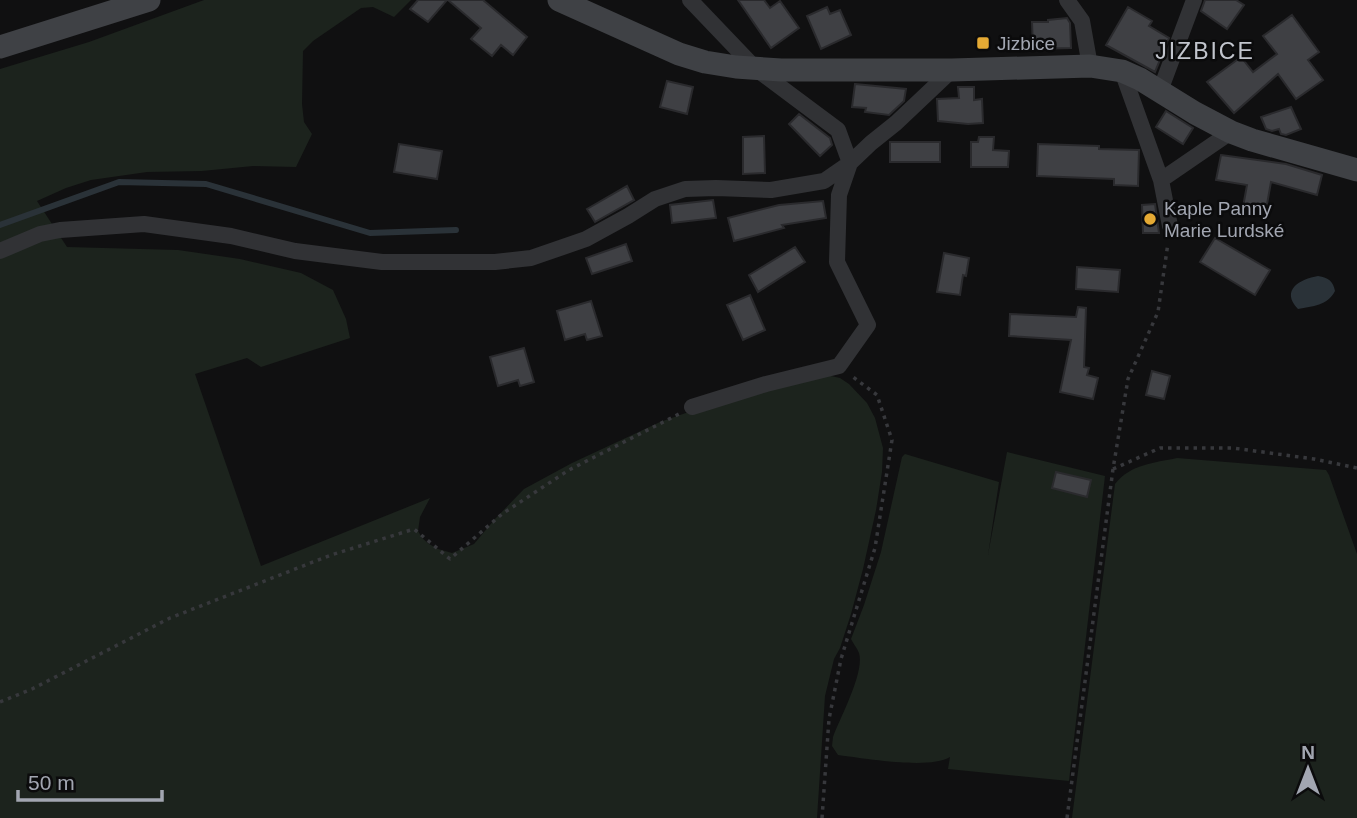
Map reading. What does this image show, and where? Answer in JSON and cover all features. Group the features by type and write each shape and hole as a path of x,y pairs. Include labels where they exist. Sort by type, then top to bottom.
{"street":[{"path":"0,47 149,0"},
{"path":"559,0 679,54 705,62 780,70 952,70 1090,66 1122,71 1231,132 1357,170"},
{"path":"690,0 755,68 838,130 850,163 839,195 837,262 868,325 839,366 766,384 692,407"},
{"path":"1067,0 1082,22 1090,66"},
{"path":"1160,92 1194,0"},
{"path":"0,251 40,234 60,230 144,225 231,236 295,251 382,262 531,258 586,239 655,199 685,189 771,190 824,181 850,163 952,70"},
{"path":"1122,71 1161,180 1170,226"},
{"path":"1161,180 1231,132"}],"path":[{"path":"1067,818 1113,469 1128,379 1158,312 1170,226"},
{"path":"822,818 829,719 841,659 875,548 892,440 877,396 839,366"},
{"path":"0,702 32,689 170,618 331,555 414,529 450,559 502,514 569,470 692,407"},
{"path":"1113,469 1160,448 1233,448 1357,468"}],"shaded area":[{"path":"204,0 411,0 394,17 373,7 361,8 303,51 302,104 304,122 312,134 296,167 253,166 202,171 147,172 91,180 37,201 67,247 178,250 240,259 301,273 333,290 346,319 350,338 261,367 247,358 195,374 261,566 430,498 420,517 418,531 429,544 452,553 474,544 524,489 572,463 660,422 746,392 822,374 840,378 867,403 875,418 883,448 882,472 863,569 825,696 817,818 0,818 0,69 89,42"},
{"path":"1318,276 1330,280 1335,291 1332,296 1314,306 1298,309 1291,296 1294,286"},
{"path":"1007,452 1105,476 1069,781 948,769 950,757 940,761 912,763 838,755 832,746 833,737 851,695 860,661 859,653 851,639 881,552 902,457 905,454 999,482 988,555"},
{"path":"1177,458 1326,470 1329,475 1357,554 1357,818 1072,818 1115,484 1136,468"}],"building":[{"path":"418,0 447,0 428,22 410,9"},
{"path":"448,0 483,0 527,37 513,55 501,45 492,56 471,39 481,28"},
{"path":"738,0 764,0 770,8 780,1 799,28 771,48"},
{"path":"1205,0 1236,0 1244,5 1227,29 1201,11"},
{"path":"827,7 830,14 840,10 851,35 821,49 807,16"},
{"path":"1128,7 1152,21 1149,26 1169,38 1155,72 1106,45"},
{"path":"1292,15 1319,52 1308,60 1323,80 1296,99 1278,74 1234,113 1207,82 1241,57 1253,72 1277,54 1263,36"},
{"path":"1067,18 1070,23 1071,48 1033,49 1032,22"},
{"path":"667,81 693,87 687,114 660,107"},
{"path":"855,84 906,89 904,101 889,115 865,112 866,108 852,107"},
{"path":"958,87 974,87 974,100 982,99 983,123 938,121 937,99 959,98"},
{"path":"1291,107 1301,129 1286,135 1281,134 1279,129 1266,129 1261,117"},
{"path":"1166,111 1193,128 1183,144 1156,127"},
{"path":"799,114 830,138 832,145 820,156 789,124"},
{"path":"764,136 765,173 743,174 743,137"},
{"path":"979,137 994,137 993,150 1009,151 1008,167 971,167 971,142 978,142"},
{"path":"890,142 940,142 940,162 890,162"},
{"path":"399,144 442,151 437,179 394,172"},
{"path":"1038,144 1139,150 1138,186 1114,185 1114,179 1037,176"},
{"path":"1221,155 1286,164 1322,175 1317,195 1271,182 1266,210 1243,207 1247,185 1216,180"},
{"path":"627,186 634,200 595,222 587,209"},
{"path":"713,200 716,218 672,223 670,205"},
{"path":"823,201 826,218 782,225 784,228 734,241 728,218 779,205"},
{"name":"Kaple Panny Marie Lurdské","path":"1155,204 1159,233 1143,233 1142,205"},
{"path":"1215,238 1270,270 1255,295 1200,262"},
{"path":"626,244 632,261 592,274 586,258"},
{"path":"795,247 805,262 758,292 749,275"},
{"path":"944,253 969,258 960,295 937,292"},
{"path":"1077,267 1120,270 1118,292 1076,289"},
{"path":"750,295 765,330 743,340 727,305"},
{"path":"591,301 602,336 587,340 585,334 565,340 557,311"},
{"path":"1078,307 1086,308 1084,367 1089,368 1087,375 1098,378 1093,399 1060,392 1071,340 1009,336 1010,314 1076,317"},
{"path":"524,348 534,382 520,386 518,380 498,386 490,357"},
{"path":"1152,371 1170,376 1164,399 1146,395"},
{"path":"1056,472 1091,480 1087,497 1052,488"}],"waterway":[{"path":"0,225 119,182 206,184 370,233 456,230"}],"place":[{"name":"Jizbice","path":"983,43"},
{"name":"Kaple Panny Marie Lurdské","path":"1150,219"}],"district":[{"name":"JIZBICE","path":"1205,51"}]}
